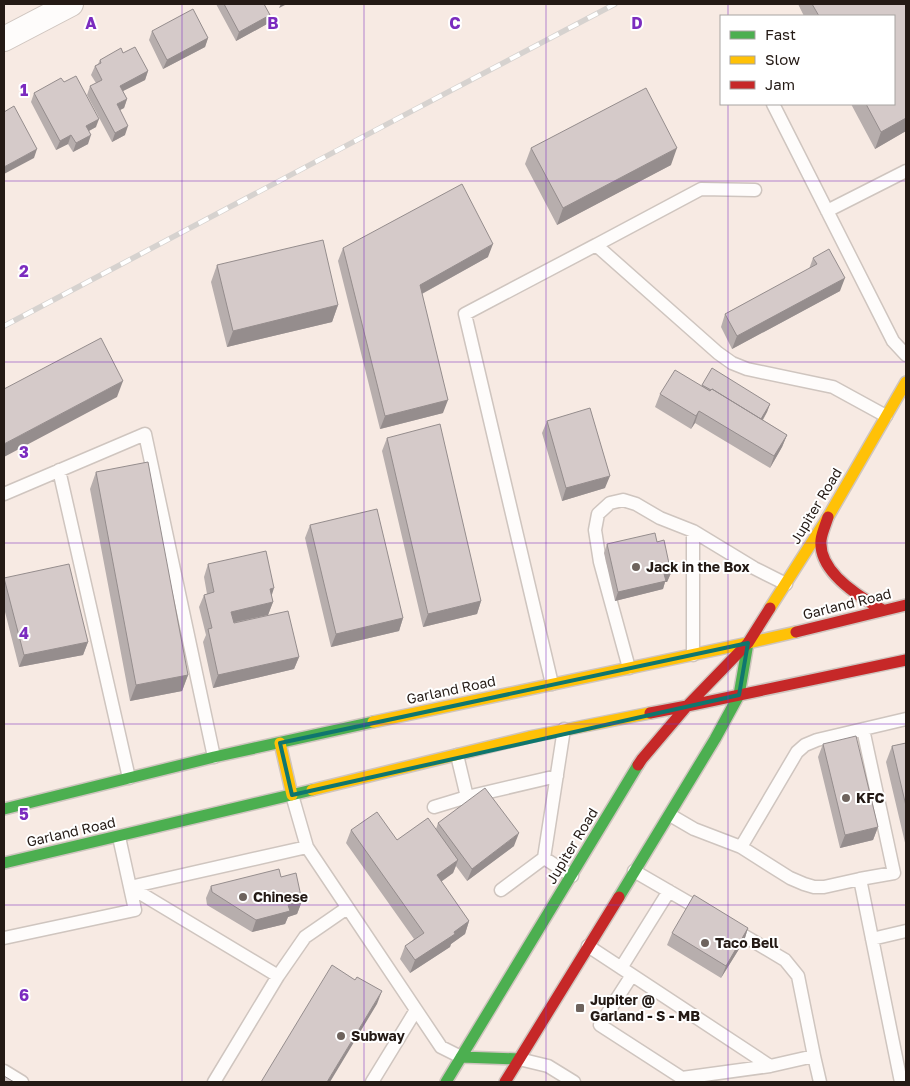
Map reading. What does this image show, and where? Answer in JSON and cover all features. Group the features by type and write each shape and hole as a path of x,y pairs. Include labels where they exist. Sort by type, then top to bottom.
{"main road":[{"name":"Jupiter Road","path":"446,1082 642,759 687,706 748,643 828,518 906,382"},
{"path":"828,518 821,539 823,555 829,565 850,591 884,610"},
{"name":"Garland Road","path":"4,808 214,757 694,655 906,605"},
{"name":"Jupiter Road","path":"505,1082 715,739 739,695 748,643"},
{"name":"Garland Road","path":"4,863 564,730 906,660"},
{"path":"280,743 292,795"},
{"path":"461,1057 519,1059"}],"street":[{"path":"4,39 71,4"}],"lane":[{"path":"774,105 893,340 906,354"},
{"path":"827,211 906,171"},
{"path":"552,684 466,314 701,189 755,190"},
{"path":"596,245 718,353 732,363 747,369 833,387 886,416"},
{"path":"4,494 145,434 214,757"},
{"path":"59,470 129,778"},
{"path":"629,668 600,562 595,530 598,514 610,503 622,500 636,504 660,518 693,531 754,568 786,584"},
{"path":"693,531 694,655"},
{"path":"741,847 797,752 806,745 816,740 862,728 906,719"},
{"path":"670,814 694,829 741,847 790,878 814,887 824,887 894,872 862,728"},
{"path":"501,890 544,858 564,730"},
{"path":"457,755 467,797"},
{"path":"434,807 467,797 557,776"},
{"path":"292,795 307,847 441,1047 461,1057"},
{"path":"4,938 135,910 119,836"},
{"path":"130,887 307,847"},
{"path":"544,858 572,876"},
{"path":"634,871 785,960 798,976 820,1082"},
{"path":"860,879 901,1082"},
{"path":"130,887 278,976"},
{"path":"621,968 669,891"},
{"path":"214,1082 278,976 305,936 347,908"},
{"path":"872,939 906,931"},
{"path":"588,946 770,1066"},
{"path":"632,975 600,1025 680,1080 770,1066 814,1056"},
{"path":"372,1082 416,1010"},
{"path":"519,1059 548,1066 574,1082"},
{"path":"4,1071 22,1082"}],"highlighted area":[{"path":"748,643 739,695 292,795 280,743"}],"building":[{"path":"224,4 264,4 270,15 239,32"},
{"path":"812,4 906,4 906,118 881,132 867,105 895,105 895,15 818,15"},
{"path":"193,9 208,38 167,60 152,31"},
{"path":"135,47 148,71 120,86 127,99 117,104 128,126 115,133 90,86 102,80 95,66 101,63 100,60 121,48 123,53"},
{"path":"76,76 99,119 86,126 91,135 76,143 71,135 60,141 34,93 61,78 64,82"},
{"path":"646,88 677,148 563,208 531,148"},
{"path":"14,106 37,149 4,167 4,112"},
{"path":"462,184 493,244 420,285 448,400 385,416 343,248"},
{"path":"323,240 338,305 233,331 217,265"},
{"path":"829,249 845,278 737,336 725,314 817,264 813,258"},
{"path":"101,338 123,381 4,444 4,389"},
{"path":"712,368 770,404 761,419 712,389 702,385"},
{"path":"675,370 710,391 712,389 787,435 774,456 699,411 696,416 660,394"},
{"path":"590,408 610,476 566,488 547,421"},
{"path":"440,424 481,601 428,614 387,438"},
{"path":"148,462 188,675 136,685 96,472"},
{"path":"377,509 403,618 336,634 310,525"},
{"name":"Jack in the Box","path":"655,533 657,542 664,540 671,573 664,574 666,581 618,592 607,544"},
{"path":"266,551 274,588 270,589 273,602 231,612 234,623 288,611 299,657 218,675 208,629 212,628 204,595 214,592 208,564"},
{"path":"69,564 88,642 24,655 4,578"},
{"name":"KFC","path":"856,736 878,827 845,835 823,744"},
{"path":"906,743 906,806 892,746"},
{"path":"485,788 519,833 472,869 438,823"},
{"path":"377,812 397,840 428,818 458,860 437,875 469,921 454,932 455,934 415,960 405,946 424,933 351,830"},
{"path":"279,869 281,877 296,873 302,901 288,905 290,911 256,920 212,892 211,886"},
{"name":"Taco Bell","path":"694,895 748,928 726,966 672,933"},
{"path":"332,965 355,980 357,977 382,991 327,1082 261,1082"},
{"path":"4,1076 14,1082 4,1082"}],"railway":[{"path":"4,326 615,4"}],"traffic: fast":[{"path":"619,897 715,739 739,695 748,643"},
{"path":"4,809 214,757 373,722"},
{"path":"446,1082 638,765"},
{"path":"4,863 312,790"},
{"path":"461,1057 519,1059"}],"traffic: slow":[{"path":"770,608 828,517 906,382"},
{"path":"373,722 796,632"},
{"path":"312,790 529,737 650,713"},
{"path":"280,743 292,795"}],"traffic: jam":[{"path":"828,517 821,540 822,552 826,563 833,573 852,591 883,610"},
{"path":"796,632 906,605"},
{"path":"638,765 687,706 748,643 770,608"},
{"path":"650,713 906,660"},
{"path":"505,1082 619,897"}],"place":[{"name":"Jack in the Box","path":"636,567"},
{"name":"KFC","path":"846,798"},
{"name":"Chinese","path":"243,897"},
{"name":"Taco Bell","path":"705,943"},
{"name":"Jupiter @ Garland - S - MB","path":"580,1008"},
{"name":"Subway","path":"341,1036"}]}
